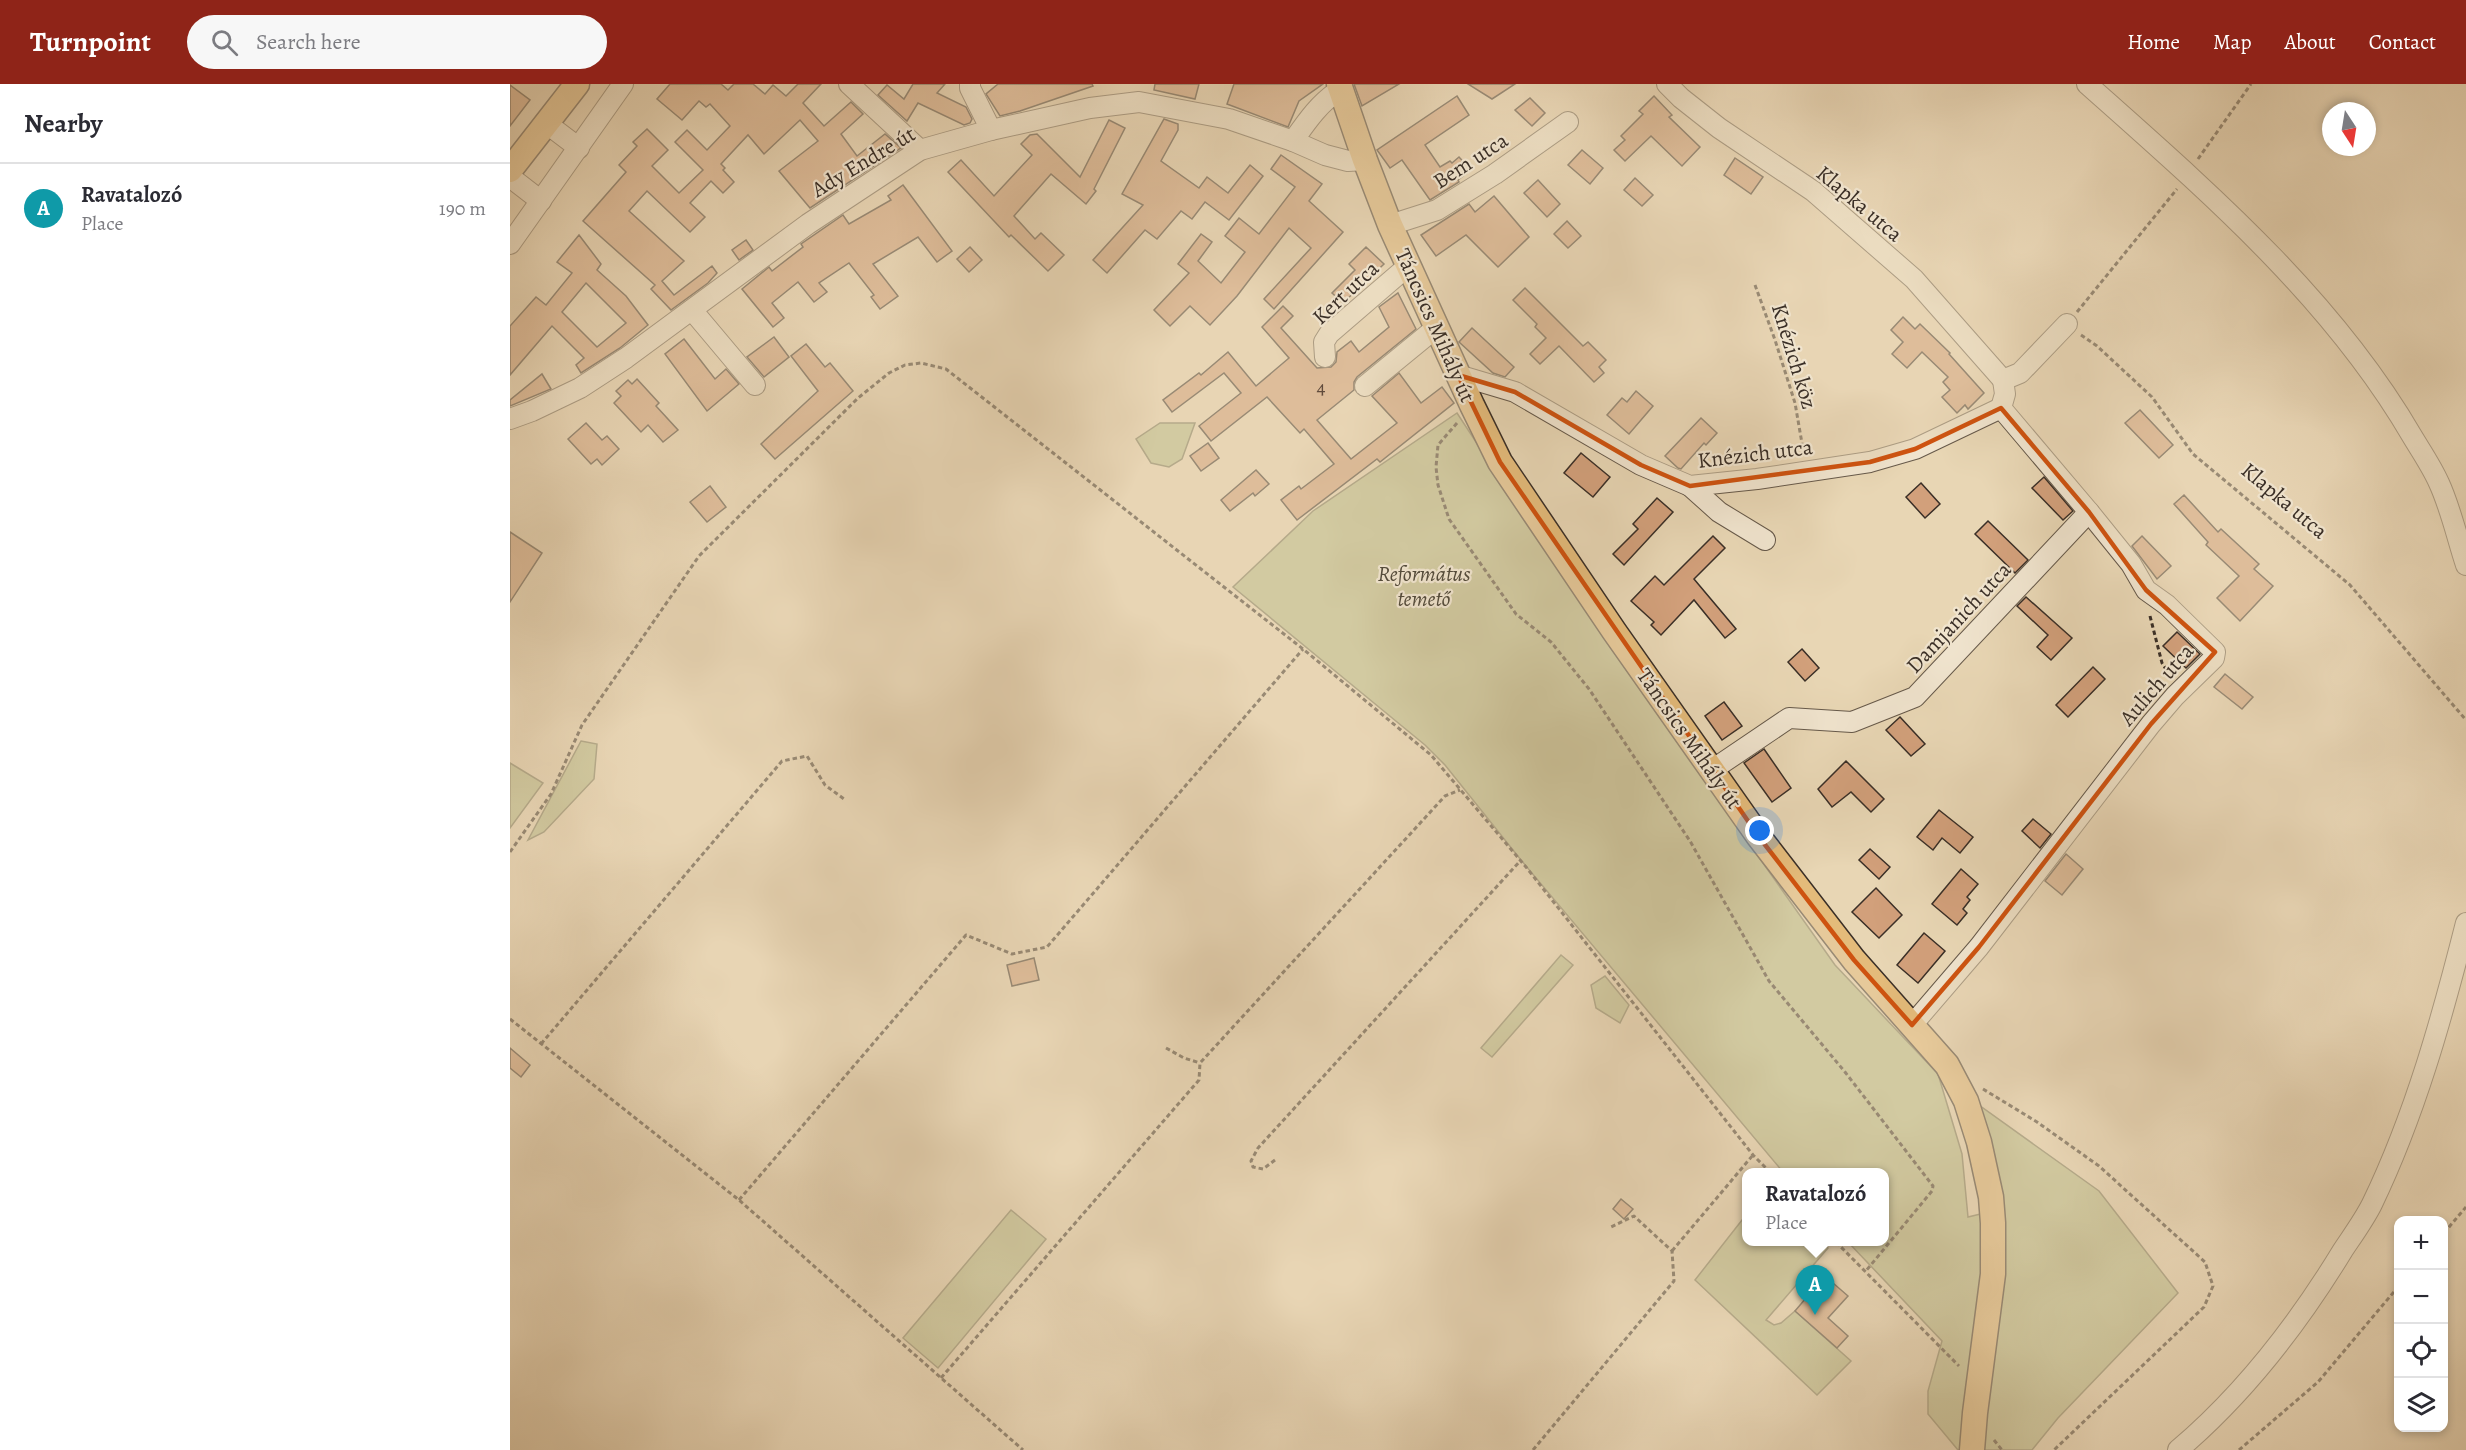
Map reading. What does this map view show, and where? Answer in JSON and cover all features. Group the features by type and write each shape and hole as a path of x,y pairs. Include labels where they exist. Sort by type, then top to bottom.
{"main road":[{"path":"510,170 577,84"},
{"name":"Táncsics Mihály út","path":"1340,86 1390,225 1500,462 1614,631 1759,837 1854,960 1947,1065 1966,1101 1979,1142 1991,1197 1993,1223 1993,1274 1972,1450"}],"street":[{"path":"849,84 920,150"},
{"path":"970,84 973,96 991,130"},
{"name":"Klapka utca","path":"1667,84 1719,128 1813,191 1914,279 2003,380"},
{"path":"2087,84 2188,175 2282,265 2339,331 2391,400 2439,483 2466,565"},
{"path":"511,240 579,148 621,85"},
{"path":"1293,141 1309,117 1340,86"},
{"name":"Ady Endre út","path":"510,419 580,388 626,358 808,224 920,150 991,130 1090,108 1139,102 1229,119 1293,141 1325,155 1348,161 1365,160"},
{"name":"Bem utca","path":"1390,225 1437,210 1495,174 1568,122"},
{"path":"546,123 579,148"},
{"path":"510,177 541,201"},
{"name":"Kert utca","path":"1325,357 1324,342 1329,334 1408,266"},
{"path":"692,310 755,385"},
{"path":"2001,408 2005,394 2003,380 2020,373 2067,324"},
{"path":"1365,386 1437,327"},
{"name":"Knézich utca","path":"1458,375 1515,392 1641,465 1690,486 1870,462 1915,449 2001,408"},
{"name":"Aulich utca","path":"1912,1025 1979,947 2175,696 2214,658 2215,652 2167,605 2146,590 2131,564 2090,512 2001,408"},
{"path":"1690,486 1719,512 1765,540"},
{"name":"Damjanich utca","path":"1712,770 1789,718 1852,722 1915,698 2090,512"},
{"path":"2178,1450 2206,1426 2273,1353 2326,1279 2371,1205 2405,1124 2437,1029 2466,923"}],"path":[{"path":"2067,324 2188,175 2251,84"},
{"name":"Knézich köz","path":"1755,285 1795,403 1807,472"},
{"name":"Klapka utca","path":"2067,324 2097,346 2152,397 2193,454 2350,585 2466,720"},
{"path":"510,852 551,794 582,725 699,556 858,398 889,373 905,365 921,363 946,369 1303,650 1431,755 1521,860 1765,1168"},
{"path":"1472,405 1438,445 1438,485 1449,519 1516,614 1551,642 1589,689 1690,841 1769,981 1845,1072 1932,1186 1932,1191 1889,1243"},
{"path":"2146,590 2148,609 2162,663 2174,684 2175,696"},
{"path":"739,1200 966,935 1012,954 1047,946 1303,650"},
{"path":"541,1044 782,761 807,756 825,785 844,799"},
{"path":"941,1378 1199,1080 1200,1063 1445,795 1460,790"},
{"path":"1275,1160 1263,1169 1253,1167 1251,1161 1258,1148 1521,860"},
{"path":"510,1018 739,1200 1023,1450"},
{"path":"1166,1048 1184,1059 1200,1063"},
{"path":"1981,1088 2037,1122 2099,1166 2205,1262 2213,1286 2204,1307 2054,1450"},
{"path":"1672,1251 1753,1155"},
{"path":"2448,1228 2466,1207"},
{"path":"1533,1450 1674,1281 1672,1251 1634,1216 1611,1227"},
{"path":"1840,1246 1980,1386"},
{"path":"1865,1272 1887,1246"},
{"path":"2239,1450 2318,1382 2394,1292"}],"highlighted area":[{"path":"1458,375 1515,392 1641,465 1690,486 1870,462 1915,449 2001,408 2089,512 2146,590 2215,652 2151,724 1979,947 1912,1025 1854,960 1759,837 1500,462"}],"green space":[{"name":"Református temető","path":"1457,413 1611,648 1835,965 1938,1074 1962,1154 1968,1217 1997,1210 1976,1103 2099,1191 2178,1293 2058,1418 2032,1450 1958,1450 1928,1414 1928,1391 1942,1341 1852,1246 1889,1246 1889,1168 1780,1168 1521,860 1445,765 1425,745 1233,587 1313,511"},
{"path":"1160,423 1195,423 1182,459 1169,467 1151,463 1136,439"},
{"path":"581,741 597,744 594,779 544,832 528,840"},
{"path":"510,763 543,783 510,828"},
{"path":"1561,955 1573,965 1492,1057 1481,1048"},
{"path":"1605,976 1629,1005 1620,1023 1596,1008 1591,985"},
{"path":"1011,1210 1046,1239 938,1368 903,1338"},
{"path":"1742,1220 1742,1246 1826,1246 1828,1248 1766,1320 1774,1325 1781,1323 1795,1311 1851,1361 1817,1395 1695,1280"}],"building":[{"path":"670,84 721,84 728,90 734,84 753,84 765,94 773,85 786,96 798,84 821,84 803,103 824,126 851,102 863,114 841,134 857,156 885,134 901,148 810,208 779,171 818,141 800,120 764,154 748,135 721,164 725,168 723,170 734,182 723,193 711,181 690,203 705,217 690,232 647,191 629,211 684,261 662,281 674,295 712,266 717,273 708,283 671,310 651,289 655,285 583,221 626,172 619,165 637,146 633,142 647,129 668,150 652,166 679,193 703,170 675,142 687,130 707,150 730,126 710,104 706,107 699,101 682,120 657,99"},
{"path":"913,84 945,84 937,93 966,107 972,119 970,123 964,125 918,103 907,121 878,95 887,85 904,99"},
{"path":"998,84 1092,84 1093,86 1000,116 986,94"},
{"path":"1155,84 1199,84 1195,99 1154,90"},
{"path":"1234,84 1323,84 1299,101 1288,127 1227,104"},
{"path":"1354,84 1399,84 1362,106"},
{"path":"1468,84 1515,84 1492,99"},
{"path":"510,85 530,100 510,126"},
{"path":"1457,96 1469,115 1425,145 1440,167 1450,161 1452,163 1459,157 1471,170 1458,180 1459,182 1430,200 1402,160 1390,168 1377,150"},
{"path":"1654,96 1672,115 1669,117 1700,147 1682,166 1651,136 1625,161 1614,150 1625,140 1621,136 1643,114 1639,111"},
{"path":"1530,98 1545,113 1532,126 1515,110"},
{"path":"1164,119 1178,124 1178,130 1161,161 1199,188 1207,177 1228,193 1250,165 1263,176 1229,220 1205,202 1192,219 1181,211 1157,239 1145,230 1107,273 1093,260 1143,205 1122,194"},
{"path":"1109,120 1125,128 1094,189 1096,191 1086,204 1051,174 1014,216 1035,239 1041,233 1064,255 1048,271 1011,235 1009,237 948,172 961,160 994,196 1032,155 1021,144 1030,135 1037,134 1080,177"},
{"path":"1582,150 1603,168 1590,184 1568,165"},
{"path":"1281,155 1322,184 1309,201 1343,232 1274,309 1264,299 1311,248 1289,228 1237,296 1210,325 1190,306 1170,326 1154,310 1189,273 1178,264 1201,234 1212,242 1198,261 1221,283 1245,252 1225,236 1239,218 1259,234 1295,187 1271,169"},
{"path":"1735,158 1763,177 1751,194 1724,175"},
{"path":"1635,178 1653,195 1642,206 1624,190"},
{"path":"1538,180 1560,204 1547,217 1524,193"},
{"path":"903,185 952,251 937,262 918,237 873,264 898,296 880,309 871,297 874,295 849,263 819,283 827,292 814,302 798,282 772,303 784,318 773,327 742,289 769,267 772,271 803,247 801,244 843,215 849,224 891,200 888,196"},
{"path":"1494,196 1529,237 1498,267 1466,235 1436,256 1421,235 1469,204 1475,212"},
{"path":"1567,221 1581,236 1568,248 1554,234"},
{"path":"579,235 601,264 597,270 626,296 648,325 620,348 581,373 576,365 584,358 552,326 510,375 510,326 536,297 546,305 572,273 557,262","holes":["586,283 626,323 597,347 562,312"]},
{"path":"746,240 753,250 739,260 732,250"},
{"path":"970,247 982,260 969,272 957,259"},
{"path":"1366,247 1384,264 1343,303 1332,293 1355,270 1349,264"},
{"path":"1525,288 1583,346 1588,342 1606,360 1599,367 1604,373 1594,382 1559,346 1540,364 1530,354 1546,338 1535,327 1537,324 1513,300"},
{"path":"1398,293 1416,329 1357,377 1354,390 1317,420 1351,459 1397,423 1372,396 1399,373 1421,403 1442,387 1454,403 1380,462 1377,459 1297,520 1281,500 1299,486 1301,489 1334,464 1304,429 1300,433 1267,397 1211,441 1199,426 1241,393 1224,373 1172,412 1163,400 1199,373 1201,375 1228,352 1256,386 1289,358 1262,327 1283,306 1293,316 1281,328 1317,368 1331,367 1336,362 1337,352 1351,341 1359,352 1389,327 1379,307"},
{"path":"1903,317 1915,329 1920,324 1950,353 1984,393 1968,409 1965,405 1957,413 1942,397 1950,390 1943,382 1948,377 1922,352 1907,368 1892,354 1903,342 1891,330"},
{"path":"1472,328 1514,367 1505,377 1493,373 1459,342"},
{"path":"774,337 789,357 764,377 747,357"},
{"path":"684,339 715,379 726,369 739,384 707,411 665,354"},
{"path":"806,344 825,367 830,363 853,391 775,459 761,444 818,391 791,356"},
{"path":"542,374 551,389 510,406 510,400"},
{"path":"637,379 659,403 656,406 678,430 663,442 648,425 641,432 614,403 621,396 616,391 628,380 632,384"},
{"path":"1636,391 1653,406 1629,434 1607,415 1622,398 1627,402"},
{"path":"2140,410 2173,445 2159,458 2125,423"},
{"path":"1701,418 1717,433 1706,445 1704,443 1681,469 1678,468 1665,456"},
{"path":"586,423 602,440 607,436 619,449 602,465 597,459 591,464 568,439"},
{"path":"1208,443 1219,458 1201,471 1190,456"},
{"path":"1581,453 1610,477 1593,497 1564,473"},
{"path":"1256,470 1269,484 1255,496 1253,493 1230,511 1221,500"},
{"path":"2044,477 2073,511 2063,520 2032,488"},
{"path":"1921,483 1940,504 1925,518 1906,497"},
{"path":"710,486 726,507 707,522 690,502"},
{"path":"2184,495 2218,532 2221,529 2259,564 2254,569 2273,586 2240,621 2217,598 2239,576 2206,545 2208,542 2174,504"},
{"path":"1657,498 1673,512 1624,565 1613,554 1638,529 1633,524"},
{"path":"1988,521 2028,560 2015,573 1975,534"},
{"path":"510,532 542,553 510,602"},
{"path":"1713,536 1725,548 1694,579 1736,629 1725,638 1694,600 1661,635 1651,625 1654,622 1631,601 1655,576 1664,585"},
{"path":"2142,536 2171,566 2157,579 2132,546"},
{"path":"2026,597 2072,638 2051,660 2037,647 2048,635 2017,606"},
{"path":"2177,632 2200,654 2186,668 2163,646"},
{"path":"1802,649 1819,668 1805,681 1788,662"},
{"path":"2093,667 2105,679 2068,717 2056,705"},
{"path":"2225,674 2253,697 2242,709 2214,687"},
{"path":"1724,702 1742,726 1722,740 1705,716"},
{"path":"1900,717 1925,744 1911,756 1886,730"},
{"path":"1764,749 1791,788 1772,802 1744,763"},
{"path":"1846,761 1884,799 1871,812 1851,792 1832,807 1818,789"},
{"path":"1939,810 1973,837 1960,853 1942,838 1933,850 1917,837"},
{"path":"2033,819 2051,834 2040,848 2022,831"},
{"path":"1870,849 1890,867 1879,879 1859,860"},
{"path":"2066,854 2083,869 2062,895 2045,881"},
{"path":"1961,869 1978,884 1967,897 1970,900 1963,909 1967,913 1957,925 1932,904"},
{"path":"1876,888 1902,915 1879,938 1852,912"},
{"path":"1924,933 1945,951 1918,983 1897,965"},
{"path":"1034,958 1039,980 1012,986 1007,965"},
{"path":"510,1048 530,1065 521,1077 510,1068"},
{"path":"1621,1199 1633,1209 1624,1219 1613,1209"},
{"path":"1833,1283 1848,1296 1828,1318 1848,1336 1837,1348 1795,1311 1806,1298 1814,1305"}],"place":[{"name":"Ravatalozó","path":"1815,1315"}]}
